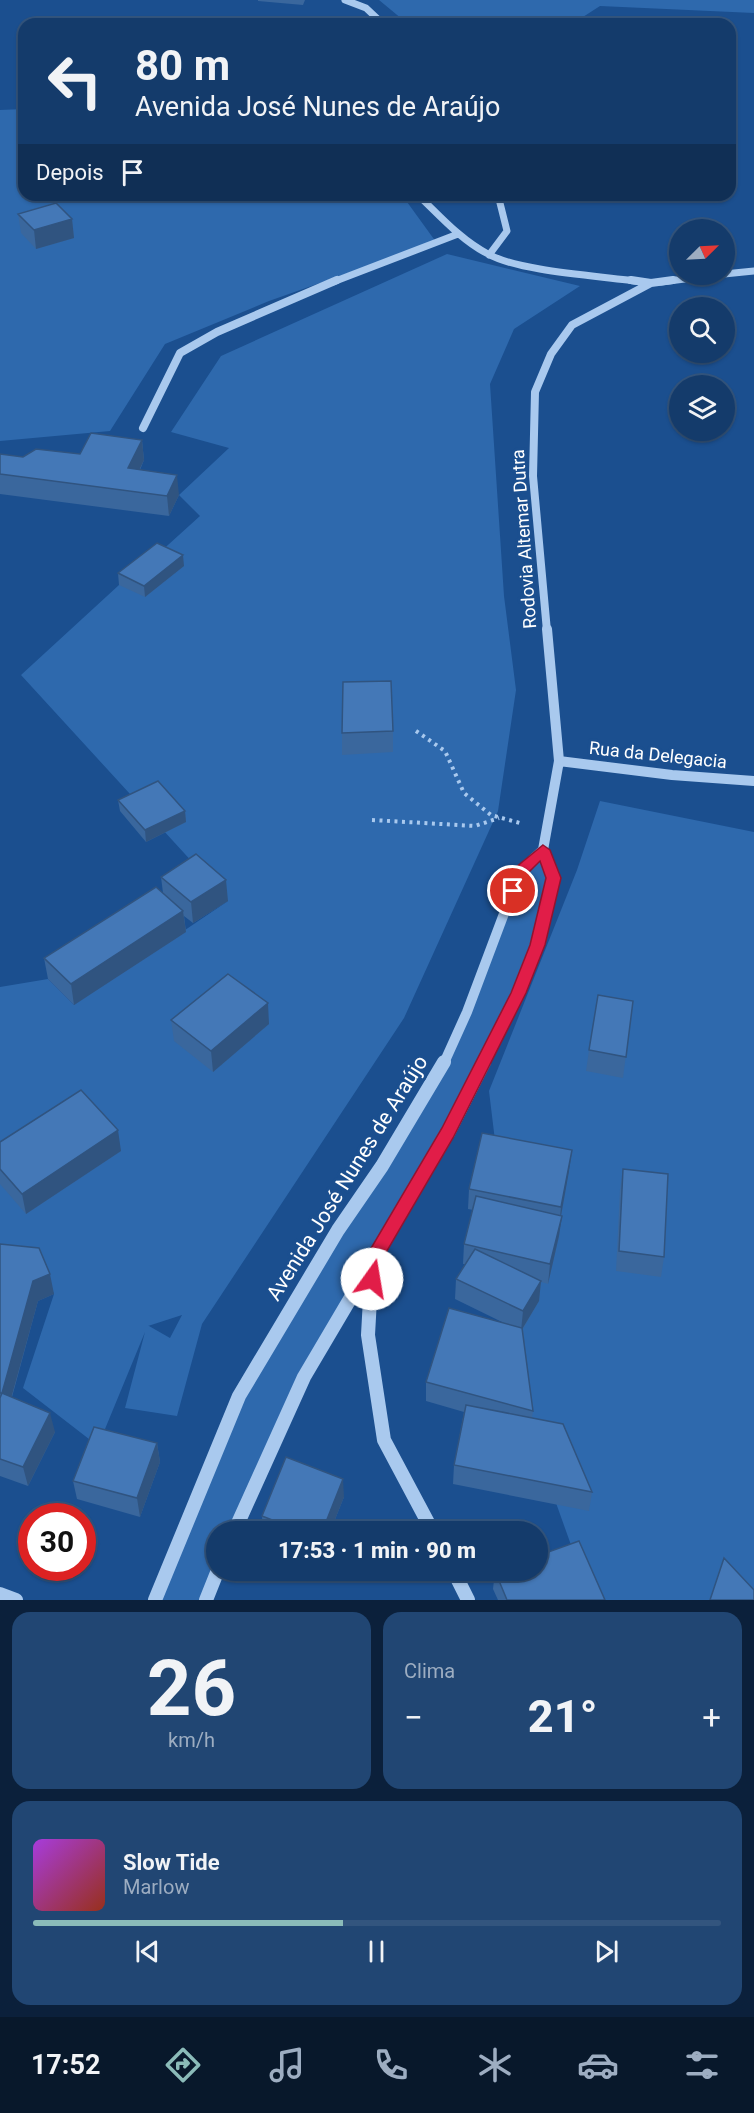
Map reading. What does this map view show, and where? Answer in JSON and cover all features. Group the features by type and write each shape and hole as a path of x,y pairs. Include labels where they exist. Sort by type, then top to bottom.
{"street":[{"path":"345,0 366,8 377,18"},
{"path":"424,201 458,234 489,255 515,264 651,283"},
{"path":"489,255 507,231 500,201"},
{"path":"143,428 180,352 218,332 335,281 458,234"},
{"name":"Rodovia Altemar Dutra","path":"735,273 754,271"},
{"name":"Rodovia Altemar Dutra","path":"543,850 559,761 533,476 535,392 550,354 572,325 651,283 669,281"},
{"name":"Rua da Delegacia","path":"559,761 672,775 754,781"},
{"path":"239,1521 304,1377 448,1133 519,993 538,945 554,878 543,850"},
{"name":"Avenida José Nunes de Araújo","path":"155,1600 239,1396 338,1230 399,1140 437,1078 467,1012 520,871 543,850"},
{"path":"373,1260 368,1335 384,1440 427,1521"},
{"path":"206,1600 214,1581"},
{"path":"458,1581 468,1600"}],"path":[{"path":"416,731 445,752 464,793 491,815 547,831"},
{"path":"372,820 475,826 500,817"}],"shaded area":[{"path":"379,0 754,0 754,13 600,6 581,18 401,18"},
{"path":"18,109 18,201 406,201 436,242 269,301 165,344 110,431 0,441 0,110"},
{"path":"447,254 580,286 514,329 490,384 504,596 516,690 498,811 404,1018 202,1324 177,1416 125,1408 145,1332 98,1446 23,1388 54,1294 33,1247 0,1247 0,987 48,979 74,1005 228,901 21,675 119,585 200,516 179,495 229,448 171,432 221,356","holes":["182,1315 170,1338 148,1326"]},
{"path":"600,801 754,832 754,1600 594,1600 576,1559 530,1430 489,1091 577,870"},
{"path":"543,850 553,878 519,993 340,1318 239,1521 206,1521 206,1581 212,1581 206,1600 155,1600 239,1396 437,1078 520,871"}],"building":[{"path":"56,203 72,219 34,230 18,214"},
{"path":"91,433 142,440 128,468 177,475 167,496 0,474 0,454 23,457 36,449 80,454"},
{"path":"157,543 183,555 144,586 118,573"},
{"path":"391,681 393,731 342,733 343,682"},
{"path":"158,781 185,811 145,830 118,800"},
{"path":"196,854 226,880 191,902 161,877"},
{"path":"156,887 183,911 71,984 44,958"},
{"path":"228,974 268,1003 211,1051 171,1020"},
{"path":"598,995 633,1001 626,1057 589,1050"},
{"path":"81,1090 118,1130 22,1194 0,1169 0,1142"},
{"path":"482,1133 572,1150 561,1207 469,1189"},
{"path":"623,1169 668,1174 664,1257 619,1251"},
{"path":"476,1196 562,1216 550,1264 464,1244"},
{"path":"0,1244 39,1248 50,1274 33,1281 2,1393 0,1393"},
{"path":"475,1249 541,1281 523,1311 456,1279"},
{"path":"449,1308 522,1328 533,1411 426,1382"},
{"path":"2,1393 50,1413 23,1467 0,1459 0,1398"},
{"path":"466,1405 563,1424 592,1492 454,1465"},
{"path":"94,1427 157,1443 137,1498 73,1481"},
{"path":"286,1457 343,1479 326,1521 275,1521 262,1516"},
{"path":"579,1541 605,1600 507,1600 499,1581 548,1581 548,1552"},
{"path":"724,1558 754,1590 754,1600 710,1600"}],"route":[{"path":"372,1279 373,1260 448,1133 519,993 538,945 554,878 543,850 520,871 513,891"}]}
